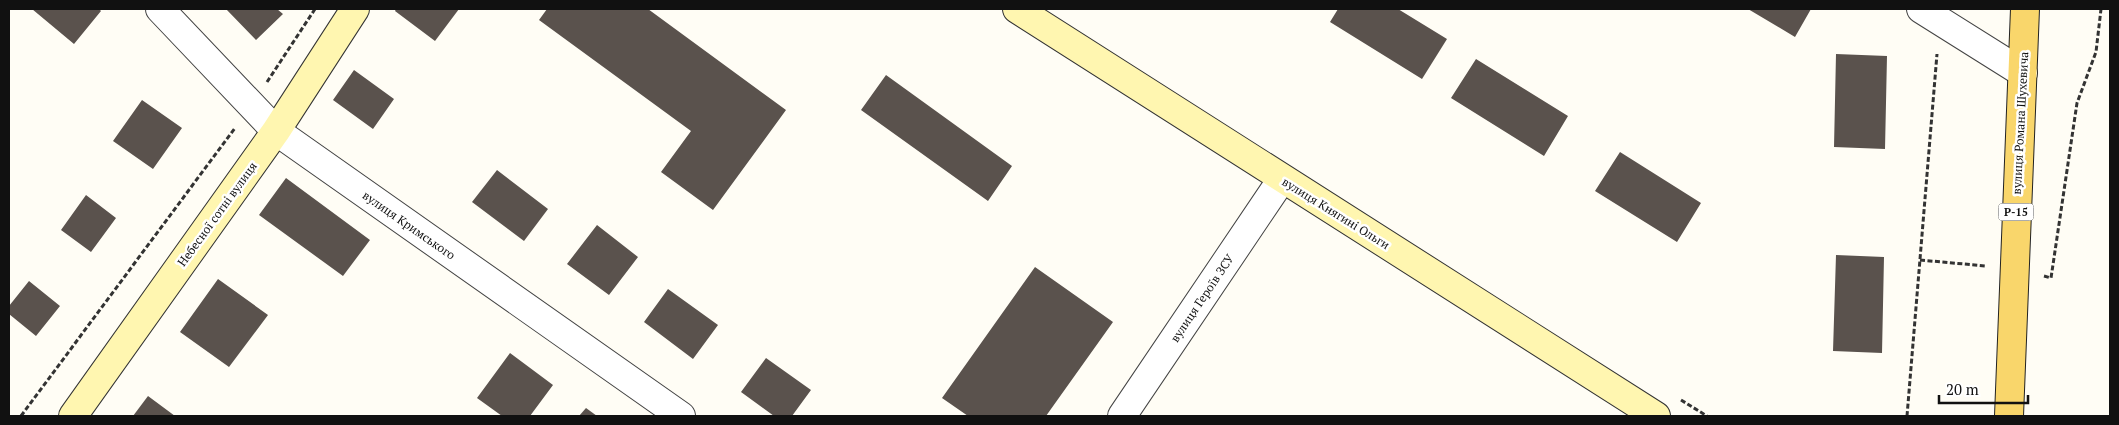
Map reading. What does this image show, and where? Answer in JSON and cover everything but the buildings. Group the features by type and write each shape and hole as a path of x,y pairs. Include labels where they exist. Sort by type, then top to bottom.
{"main road":[{"name":"вулиця Романа Шухевича","path":"2009,416 2024,9"}],"street":[{"name":"вулиця Кримського","path":"160,9 276,131 681,416"},
{"name":"Небесної сотні вулиця","path":"73,416 276,131 355,9"},
{"name":"вулиця Княгині Ольги","path":"1016,9 1656,416"},
{"path":"1930,15 2023,73"},
{"name":"вулиця Героїв ЗСУ","path":"1122,416 1282,179"}],"path":[{"path":"21,416 252,106 314,9"},
{"path":"2051,278 2078,103 2096,52 2101,9"},
{"path":"1907,416 1930,15"}]}
